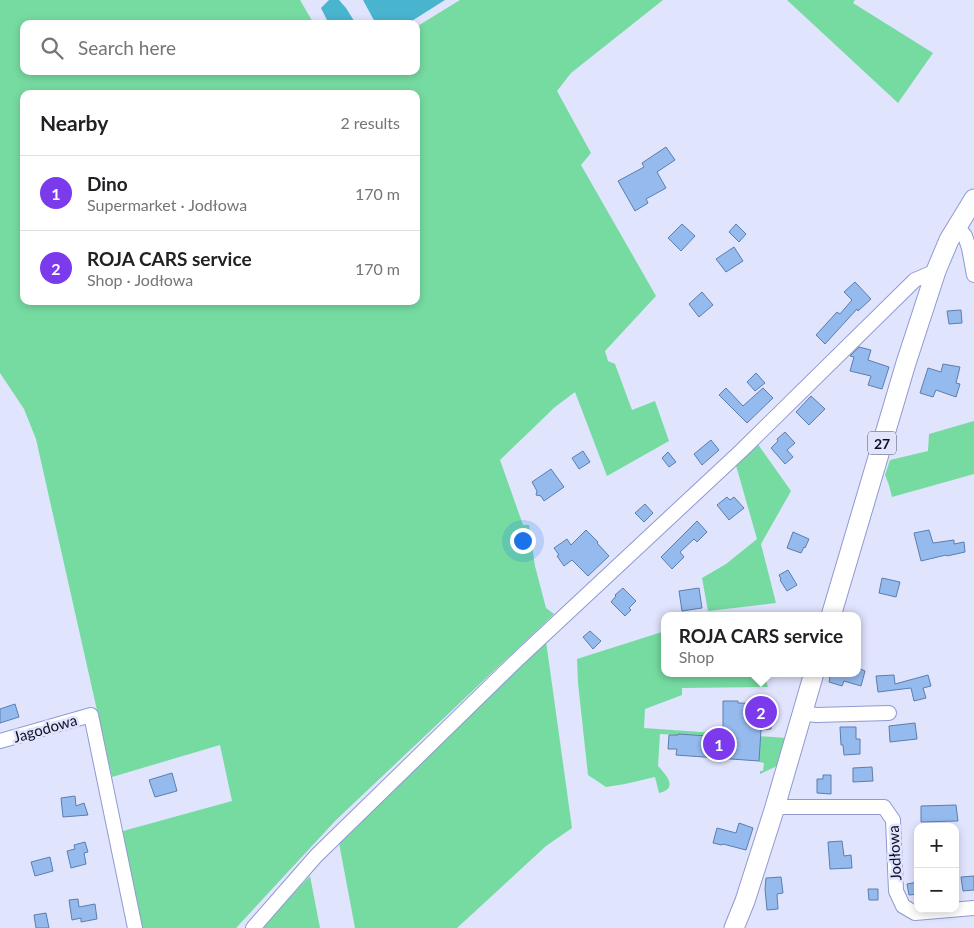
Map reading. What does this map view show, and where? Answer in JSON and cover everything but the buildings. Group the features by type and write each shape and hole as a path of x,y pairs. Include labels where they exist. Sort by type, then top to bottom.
{"main road":[{"name":"27","path":"832,612 906,363 936,271 949,240 974,199"},
{"path":"734,928 745,901 775,806 813,677"}],"street":[{"path":"957,226 965,236 974,275"},
{"path":"253,928 316,856 517,660 741,451 916,280 936,271"},
{"path":"802,713 816,716 889,713"},
{"name":"Jagodowa","path":"0,741 91,715 135,928"},
{"name":"Jodłowa","path":"775,806 884,806 893,820 896,891 903,906 915,913 974,908"}],"green space":[{"path":"0,0 300,0 312,20 20,20 20,75 420,75 420,25 460,0 663,0 571,73 557,91 591,153 581,165 656,296 605,351 608,361 615,364 632,410 655,401 669,441 607,476 575,392 555,407 500,460 523,525 529,525 535,566 546,608 554,614 336,820 236,928 140,928 123,831 232,801 220,745 112,777 36,439 24,409 0,373"},
{"path":"787,0 855,0 853,3 933,53 898,103"},
{"path":"974,421 974,474 892,497 885,475 890,460 928,451 929,434"},
{"path":"757,443 791,491 761,544 776,603 708,611 702,578 726,564 757,539 735,462"},
{"path":"661,632 661,677 764,677 768,687 682,688 682,695 645,709 644,728 787,738 778,764 760,774 760,771 763,771 764,763 759,762 760,739 660,734 658,766 667,777 670,785 665,791 659,793 655,777 606,787 588,775 577,659"},
{"path":"546,641 572,828 546,846 457,928 355,928 339,843"},
{"path":"310,876 320,928 261,928"}],"water":[{"path":"329,0 339,0 354,20 327,20 321,8"},
{"path":"363,0 445,0 413,20 374,20"}],"place":[{"name":"ROJA CARS service","path":"761,712"},
{"name":"Dino","path":"719,744"}]}
